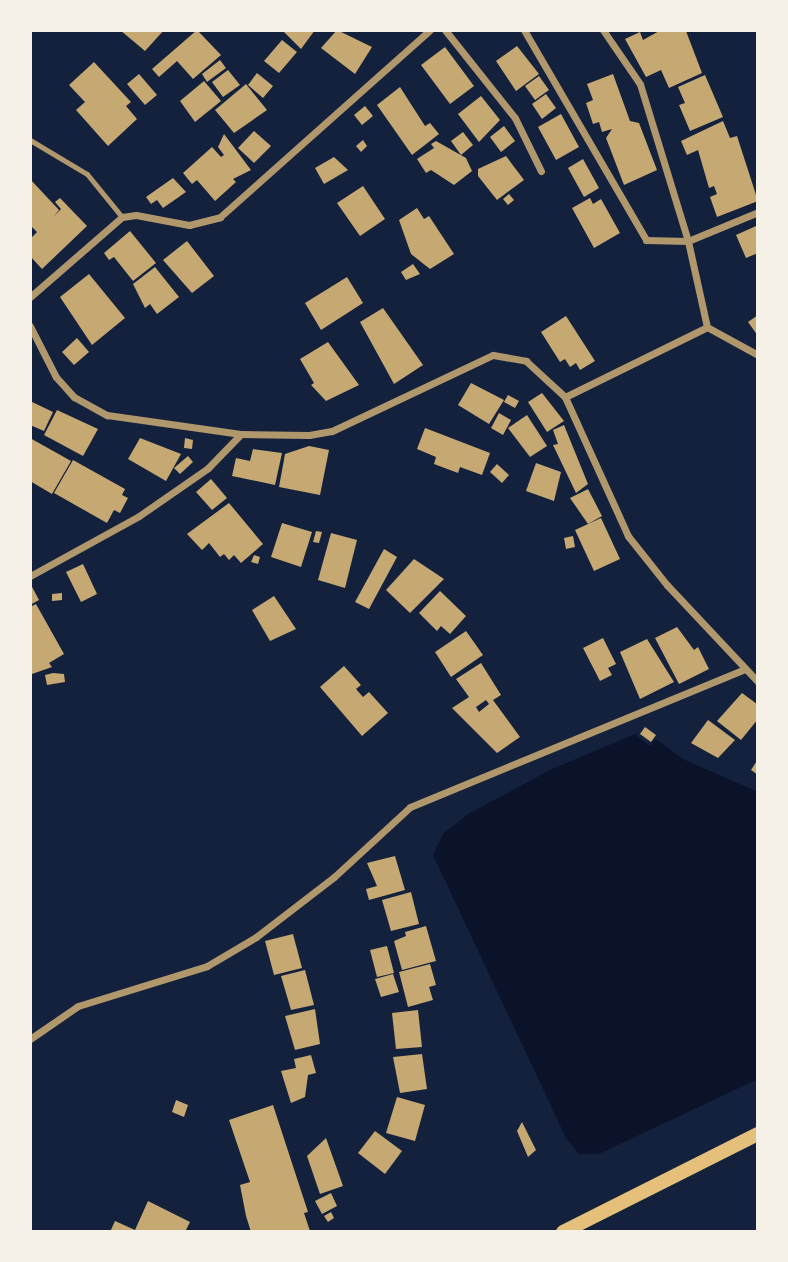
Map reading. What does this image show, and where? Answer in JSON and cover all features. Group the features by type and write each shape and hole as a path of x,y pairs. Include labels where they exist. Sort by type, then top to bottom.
{"main road":[{"path":"563,1232 758,1134"}],"street":[{"path":"30,297 122,217 136,215 189,225 220,217 430,30"},
{"path":"444,30 515,118 541,170"},
{"path":"524,30 646,240 688,241 758,212"},
{"path":"603,30 640,84 688,241 708,327 758,355"},
{"path":"30,326 56,377 74,397 107,415 241,434 309,435 332,430 493,355 526,361 565,397 628,536 758,682"},
{"path":"565,397 708,327"},
{"path":"30,576 139,516 208,468 241,434"},
{"path":"30,1039 78,1006 207,966 256,937 334,877 410,807 744,669"}],"lane":[{"path":"30,139 87,174 122,217"}],"water":[{"path":"635,734 650,746 656,739 683,759 758,792 758,1079 599,1154 579,1154 566,1138 433,855 443,834 468,814 552,769"}],"building":[{"path":"120,30 164,30 145,51"},
{"path":"197,30 221,55 193,79 177,61 159,77 152,69"},
{"path":"282,30 315,30 301,49"},
{"path":"337,30 372,47 355,74 321,48"},
{"path":"661,30 686,31 702,73 669,88 661,70 646,77 625,39 640,32 643,40"},
{"path":"282,40 297,52 279,73 264,61"},
{"path":"517,46 539,74 516,91 496,61"},
{"path":"445,47 474,86 450,104 421,65"},
{"path":"220,60 226,68 207,82 202,74"},
{"path":"94,62 131,102 126,106 137,119 108,146 76,110 85,102 69,85"},
{"path":"228,70 240,85 223,97 212,82"},
{"path":"257,73 273,86 263,98 248,85"},
{"path":"139,74 157,95 145,105 127,84"},
{"path":"613,74 630,121 639,123 657,170 624,185 606,138 612,129 602,132 599,122 593,124 586,103 593,100 587,84"},
{"path":"705,75 723,117 690,131 679,105 685,103 678,87"},
{"path":"539,76 549,90 535,100 525,86"},
{"path":"204,81 221,101 195,122 180,101"},
{"path":"246,84 267,110 234,133 215,110"},
{"path":"400,87 425,126 430,123 439,134 412,155 377,105"},
{"path":"546,94 556,108 542,119 532,104"},
{"path":"481,96 500,120 479,142 458,114"},
{"path":"365,106 373,116 362,125 354,115"},
{"path":"561,114 579,147 556,160 538,127"},
{"path":"723,121 730,138 737,136 758,201 717,217 710,197 717,194 714,186 709,188 698,150 687,155 681,141"},
{"path":"504,126 515,141 501,152 490,137"},
{"path":"254,131 271,146 254,163 238,148"},
{"path":"463,132 473,145 461,155 451,141"},
{"path":"224,134 251,170 233,179 236,182 215,201 197,180 192,184 183,173 212,147 221,157 224,155 218,147"},
{"path":"363,140 367,146 361,152 356,146"},
{"path":"436,141 466,158 472,171 454,185 431,170 426,173 417,159 434,148 431,144"},
{"path":"506,156 524,180 497,200 478,176 478,169"},
{"path":"334,157 348,170 324,184 315,168"},
{"path":"583,159 599,188 584,197 568,168"},
{"path":"173,178 186,192 163,208 157,200 151,204 146,197"},
{"path":"30,179 59,210 54,216 61,209 55,202 60,198 87,226 42,269 30,256 30,239 37,232 30,225"},
{"path":"363,186 385,219 360,236 337,203"},
{"path":"509,194 514,200 508,205 503,199"},
{"path":"590,198 593,204 601,199 620,233 594,248 572,208"},
{"path":"417,208 424,219 429,216 454,254 430,269 411,254 399,220"},
{"path":"756,226 758,253 746,258 736,235"},
{"path":"130,231 156,263 133,281 114,257 109,260 104,253"},
{"path":"187,241 214,276 192,293 163,260"},
{"path":"413,264 420,274 406,280 401,272"},
{"path":"155,267 179,297 157,314 150,304 145,308 133,284"},
{"path":"89,274 125,318 92,345 60,297"},
{"path":"347,277 363,303 321,330 305,303"},
{"path":"383,308 423,365 394,384 360,322"},
{"path":"758,315 758,336 748,322"},
{"path":"566,316 595,361 580,370 576,363 570,367 565,359 560,362 541,332"},
{"path":"77,338 89,352 74,365 62,352"},
{"path":"328,342 359,385 326,401 311,385 314,383 300,359"},
{"path":"471,383 504,400 489,424 458,405"},
{"path":"542,393 564,421 547,432 528,402"},
{"path":"508,395 519,401 515,408 504,402"},
{"path":"30,401 53,412 44,431 30,425"},
{"path":"57,410 98,429 83,456 44,435"},
{"path":"499,413 511,420 503,435 491,428"},
{"path":"527,415 547,446 530,457 508,428"},
{"path":"564,425 588,484 576,493 553,445 558,444 553,430"},
{"path":"425,428 490,453 482,475 460,467 458,473 434,464 436,457 417,449"},
{"path":"30,438 71,461 52,494 30,481"},
{"path":"140,438 181,454 166,481 128,459"},
{"path":"185,438 193,440 192,449 184,448"},
{"path":"309,446 329,450 320,495 279,487 285,454"},
{"path":"253,449 282,453 275,485 232,476 236,458 250,461"},
{"path":"188,456 193,462 180,474 174,468"},
{"path":"73,460 125,489 122,495 128,498 120,513 114,510 107,523 54,493"},
{"path":"536,463 561,472 554,501 526,491"},
{"path":"497,464 509,475 502,483 490,472"},
{"path":"211,479 227,498 212,510 196,492"},
{"path":"588,489 602,516 588,524 570,498"},
{"path":"229,503 263,544 241,563 234,555 229,560 224,554 220,557 209,543 202,550 187,534"},
{"path":"601,518 620,559 594,571 575,530"},
{"path":"282,523 312,532 301,567 271,557"},
{"path":"316,531 322,532 319,543 313,542"},
{"path":"331,533 357,540 345,588 318,580"},
{"path":"573,536 575,547 566,549 564,538"},
{"path":"384,549 397,557 369,609 355,602"},
{"path":"254,555 260,557 258,564 251,562"},
{"path":"414,559 444,579 410,613 386,590"},
{"path":"83,564 97,594 81,602 66,572"},
{"path":"30,583 39,600 30,605"},
{"path":"440,591 466,616 450,634 441,626 437,631 419,613"},
{"path":"62,593 62,600 52,601 52,594"},
{"path":"274,596 296,629 270,641 252,610"},
{"path":"36,604 64,654 49,663 52,667 32,674 30,607"},
{"path":"677,627 694,650 698,647 709,669 679,684 655,638"},
{"path":"466,631 483,655 451,677 435,652"},
{"path":"603,638 616,664 608,668 612,675 600,681 583,648"},
{"path":"647,639 674,682 640,699 620,652"},
{"path":"481,663 501,695 493,700 520,737 497,753 452,708 469,697 456,679","holes":["486,700 489,704 479,712 476,707"]},
{"path":"344,666 361,685 356,689 363,697 369,692 388,713 362,736 320,687"},
{"path":"64,674 65,682 47,685 45,675"},
{"path":"742,693 757,704 758,719 741,740 717,721"},
{"path":"708,720 735,740 718,758 691,743"},
{"path":"645,727 656,735 651,742 640,734"},
{"path":"758,759 758,775 751,770"},
{"path":"395,856 405,890 369,900 366,889 377,886 367,863"},
{"path":"411,892 419,924 391,931 382,900"},
{"path":"426,926 436,961 402,970 394,941 406,936 405,932"},
{"path":"293,934 302,968 274,975 265,941"},
{"path":"387,946 394,973 377,977 370,950"},
{"path":"430,964 436,985 429,987 433,1000 408,1007 399,972"},
{"path":"305,970 314,1005 291,1010 281,976"},
{"path":"393,974 399,992 381,997 375,979"},
{"path":"315,1009 320,1044 295,1050 285,1016"},
{"path":"418,1010 422,1047 396,1049 392,1013"},
{"path":"422,1054 427,1089 400,1093 393,1057"},
{"path":"311,1055 316,1073 308,1075 305,1097 291,1103 281,1071 296,1068 294,1059"},
{"path":"397,1097 425,1105 415,1141 386,1133"},
{"path":"176,1100 188,1105 184,1117 172,1112"},
{"path":"273,1105 308,1212 304,1213 310,1231 251,1232 246,1216 240,1185 250,1182 229,1120"},
{"path":"522,1122 536,1150 528,1157 517,1131"},
{"path":"375,1131 402,1151 385,1174 358,1153"},
{"path":"326,1138 343,1186 320,1194 307,1156"},
{"path":"331,1193 337,1206 322,1214 315,1201"},
{"path":"148,1201 190,1222 185,1232 110,1232 115,1221 135,1230"},
{"path":"331,1212 334,1218 328,1222 324,1216"}]}
